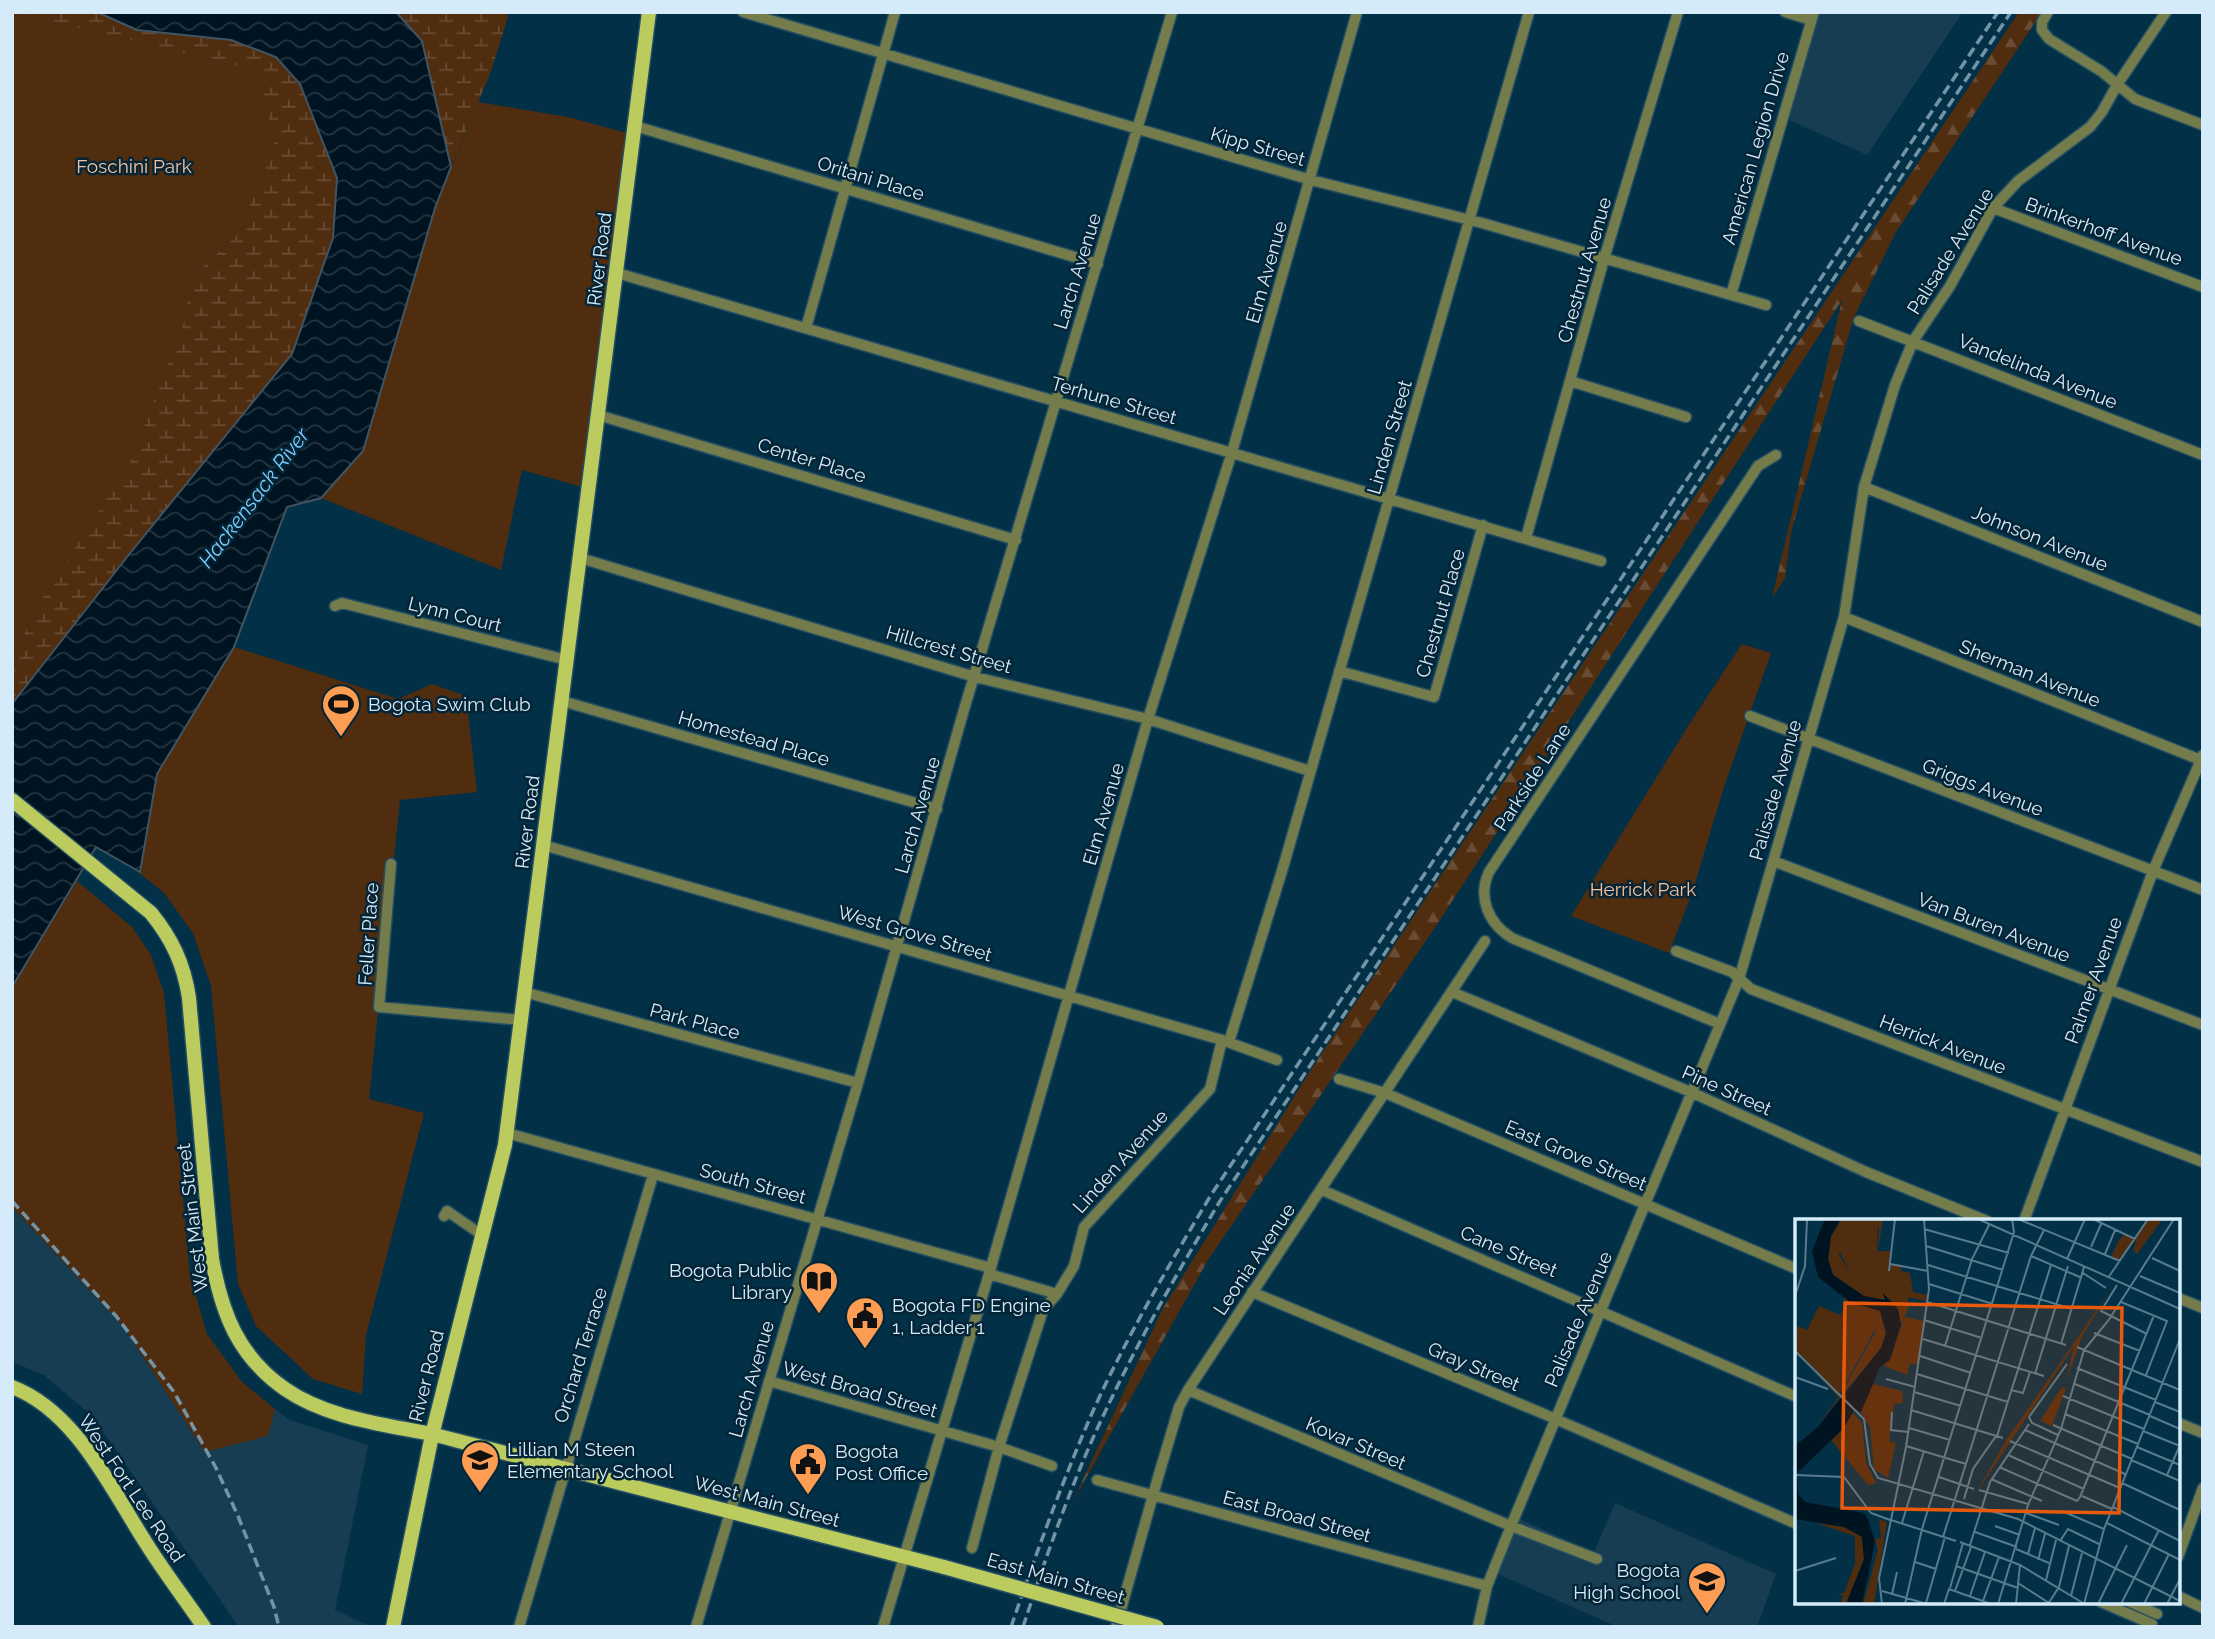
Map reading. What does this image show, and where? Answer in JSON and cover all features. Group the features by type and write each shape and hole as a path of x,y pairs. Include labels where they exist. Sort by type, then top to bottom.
{"main road":[{"name":"River Road","path":"393,1627 432,1435 507,1133 649,12"},
{"name":"West Main Street","path":"12,800 151,913 163,928 181,961 189,998 212,1259 224,1308 242,1346 262,1371 288,1391 313,1404 373,1423 564,1468 944,1567"},
{"name":"West Fort Lee Road","path":"12,1387 33,1396 47,1406 80,1442 204,1627"},
{"name":"East Main Street","path":"944,1567 1157,1627"}],"street":[{"name":"Kipp Street","path":"743,12 1311,180 1468,219 1766,305"},
{"path":"806,328 895,12"},
{"name":"Larch Avenue","path":"696,1627 1171,12"},
{"name":"Elm Avenue","path":"883,1627 990,1271 1148,719 1232,452 1357,12"},
{"name":"Linden Street","path":"1282,871 1529,12"},
{"name":"Chestnut Avenue","path":"1526,538 1604,259 1678,12"},
{"path":"1784,12 1813,16"},
{"path":"2048,12 2042,22 2042,30 2049,39 2101,71 2135,99 2203,125"},
{"name":"Palisade Avenue","path":"1478,1627 1487,1586 1511,1526 1739,979 1843,618 1864,487 1895,385 1913,341 1950,286 1993,208 2018,181 2090,127 2166,12"},
{"name":"American Legion Drive","path":"1731,295 1813,16"},
{"name":"Oritani Place","path":"635,126 1098,264"},
{"name":"Brinkerhoff Avenue","path":"1993,208 2203,287"},
{"name":"Terhune Street","path":"617,273 1601,561"},
{"name":"Vandelinda Avenue","path":"1860,321 2203,455"},
{"path":"1570,381 1686,417"},
{"name":"Center Place","path":"598,415 1016,540"},
{"name":"Parkside Lane","path":"1720,1024 1512,938 1498,928 1490,917 1485,903 1485,884 1489,872 1758,466 1776,455"},
{"name":"Johnson Avenue","path":"1864,487 2203,622"},
{"name":"Chestnut Place","path":"1339,671 1434,697 1483,525"},
{"name":"Hillcrest Street","path":"580,558 975,677 1148,719 1310,771"},
{"name":"Lynn Court","path":"335,606 342,603 567,660"},
{"name":"Sherman Avenue","path":"1843,618 2202,759"},
{"name":"Homestead Place","path":"562,701 937,809"},
{"name":"Griggs Avenue","path":"1750,716 2203,890"},
{"name":"Palmer Avenue","path":"2025,1219 2153,871 2202,759"},
{"name":"West Grove Street","path":"543,845 1226,1041 1277,1060"},
{"name":"Van Buren Avenue","path":"1773,861 2203,1026"},
{"name":"Feller Place","path":"391,864 379,1007 521,1020"},
{"name":"Linden Avenue","path":"972,1548 999,1447 1043,1310 1057,1294 1074,1266 1084,1227 1210,1088 1282,871"},
{"name":"Leonia Avenue","path":"1116,1627 1153,1495 1180,1407 1188,1390 1485,941"},
{"name":"Herrick Avenue","path":"1676,951 1732,972 1751,989 2203,1162"},
{"name":"Park Place","path":"524,992 858,1083"},
{"name":"Pine Street","path":"1452,992 1693,1093 1866,1172 1982,1219"},
{"name":"East Grove Street","path":"1339,1079 1385,1093 1795,1268"},
{"name":"South Street","path":"507,1133 817,1218 1057,1294"},
{"name":"Orchard Terrace","path":"519,1627 653,1175"},
{"name":"Cane Street","path":"1322,1190 1795,1395"},
{"path":"444,1216 447,1211 482,1235"},
{"name":"Gray Street","path":"1252,1292 1795,1523"},
{"path":"2180,1299 2203,1308"},
{"name":"West Broad Street","path":"769,1381 999,1447 1052,1466"},
{"name":"Kovar Street","path":"1188,1390 1511,1526 1597,1559"},
{"path":"2180,1424 2203,1433"},
{"name":"East Broad Street","path":"1097,1480 1487,1586"},
{"path":"2180,1551 2203,1488"},
{"path":"2180,1597 2203,1608"},
{"path":"2106,1604 2153,1621"},
{"path":"2132,1604 2153,1621"},
{"path":"2153,1621 2161,1604"}],"shaded area":[{"path":"1814,12 1963,12 1867,155 1783,117"},
{"path":"12,1207 123,1326 205,1452 268,1436 275,1409 290,1420 368,1445 335,1610 372,1627 239,1627 92,1416 44,1375 12,1362"},
{"path":"1615,1503 1776,1574 1757,1627 1618,1627 1493,1572 1515,1517 1594,1552"}],"green space":[{"name":"Foschini Park","path":"12,12 23,12 26,15 258,71 275,146 238,234 185,283 188,312 130,463 42,599 12,658"},
{"path":"23,12 97,12 137,30 231,40 276,57 300,84 337,178 333,238 292,354 12,704 12,658 188,312 185,283 238,234"},
{"path":"396,12 506,12 508,17 490,74 451,167 422,41"},
{"path":"2019,12 2042,12 1896,232 1854,317 1791,532 1785,578 1772,598 1842,300 1438,923 1208,1260 1072,1503 1163,1308 1312,1068"},
{"path":"478,102 568,117 634,135 589,489 522,470 501,570 321,498 363,451 435,208"},
{"name":"Herrick Park","path":"1742,644 1771,653 1724,787 1692,893 1669,953 1571,916 1690,723"},
{"path":"234,647 398,699 432,684 466,696 477,792 400,800 369,1099 424,1113 366,1335 362,1394 313,1379 256,1326 238,1284 211,986 193,933 164,893 137,871 141,871 157,774"},
{"path":"77,881 132,927 151,955 164,993 190,1276 207,1334 242,1382 275,1409 268,1436 205,1452 123,1326 12,1207 12,987"}],"water":[{"name":"Hackensack River","path":"97,12 396,12 422,41 451,167 435,208 363,451 321,498 287,507 234,647 157,774 140,872 96,847 12,987 12,704 292,354 333,238 337,178 300,84 276,57 231,40 137,30"}],"railway":[{"path":"1011,1627 1050,1518 1093,1411 1134,1328 1211,1195 1998,12"},
{"path":"1023,1627 1071,1491 1105,1412 1160,1305 1220,1201 2011,12"},
{"path":"12,1201 116,1316 174,1392 216,1468 238,1516 274,1607 279,1627"}],"place":[{"name":"Bogota Swim Club","path":"341,738"},
{"name":"Bogota Public Library","path":"819,1315"},
{"name":"Bogota FD Engine 1, Ladder 1","path":"865,1350"},
{"name":"Lillian M Steen Elementary School","path":"480,1494"},
{"name":"Bogota Post Office","path":"808,1496"},
{"name":"Bogota High School","path":"1707,1615"}]}
